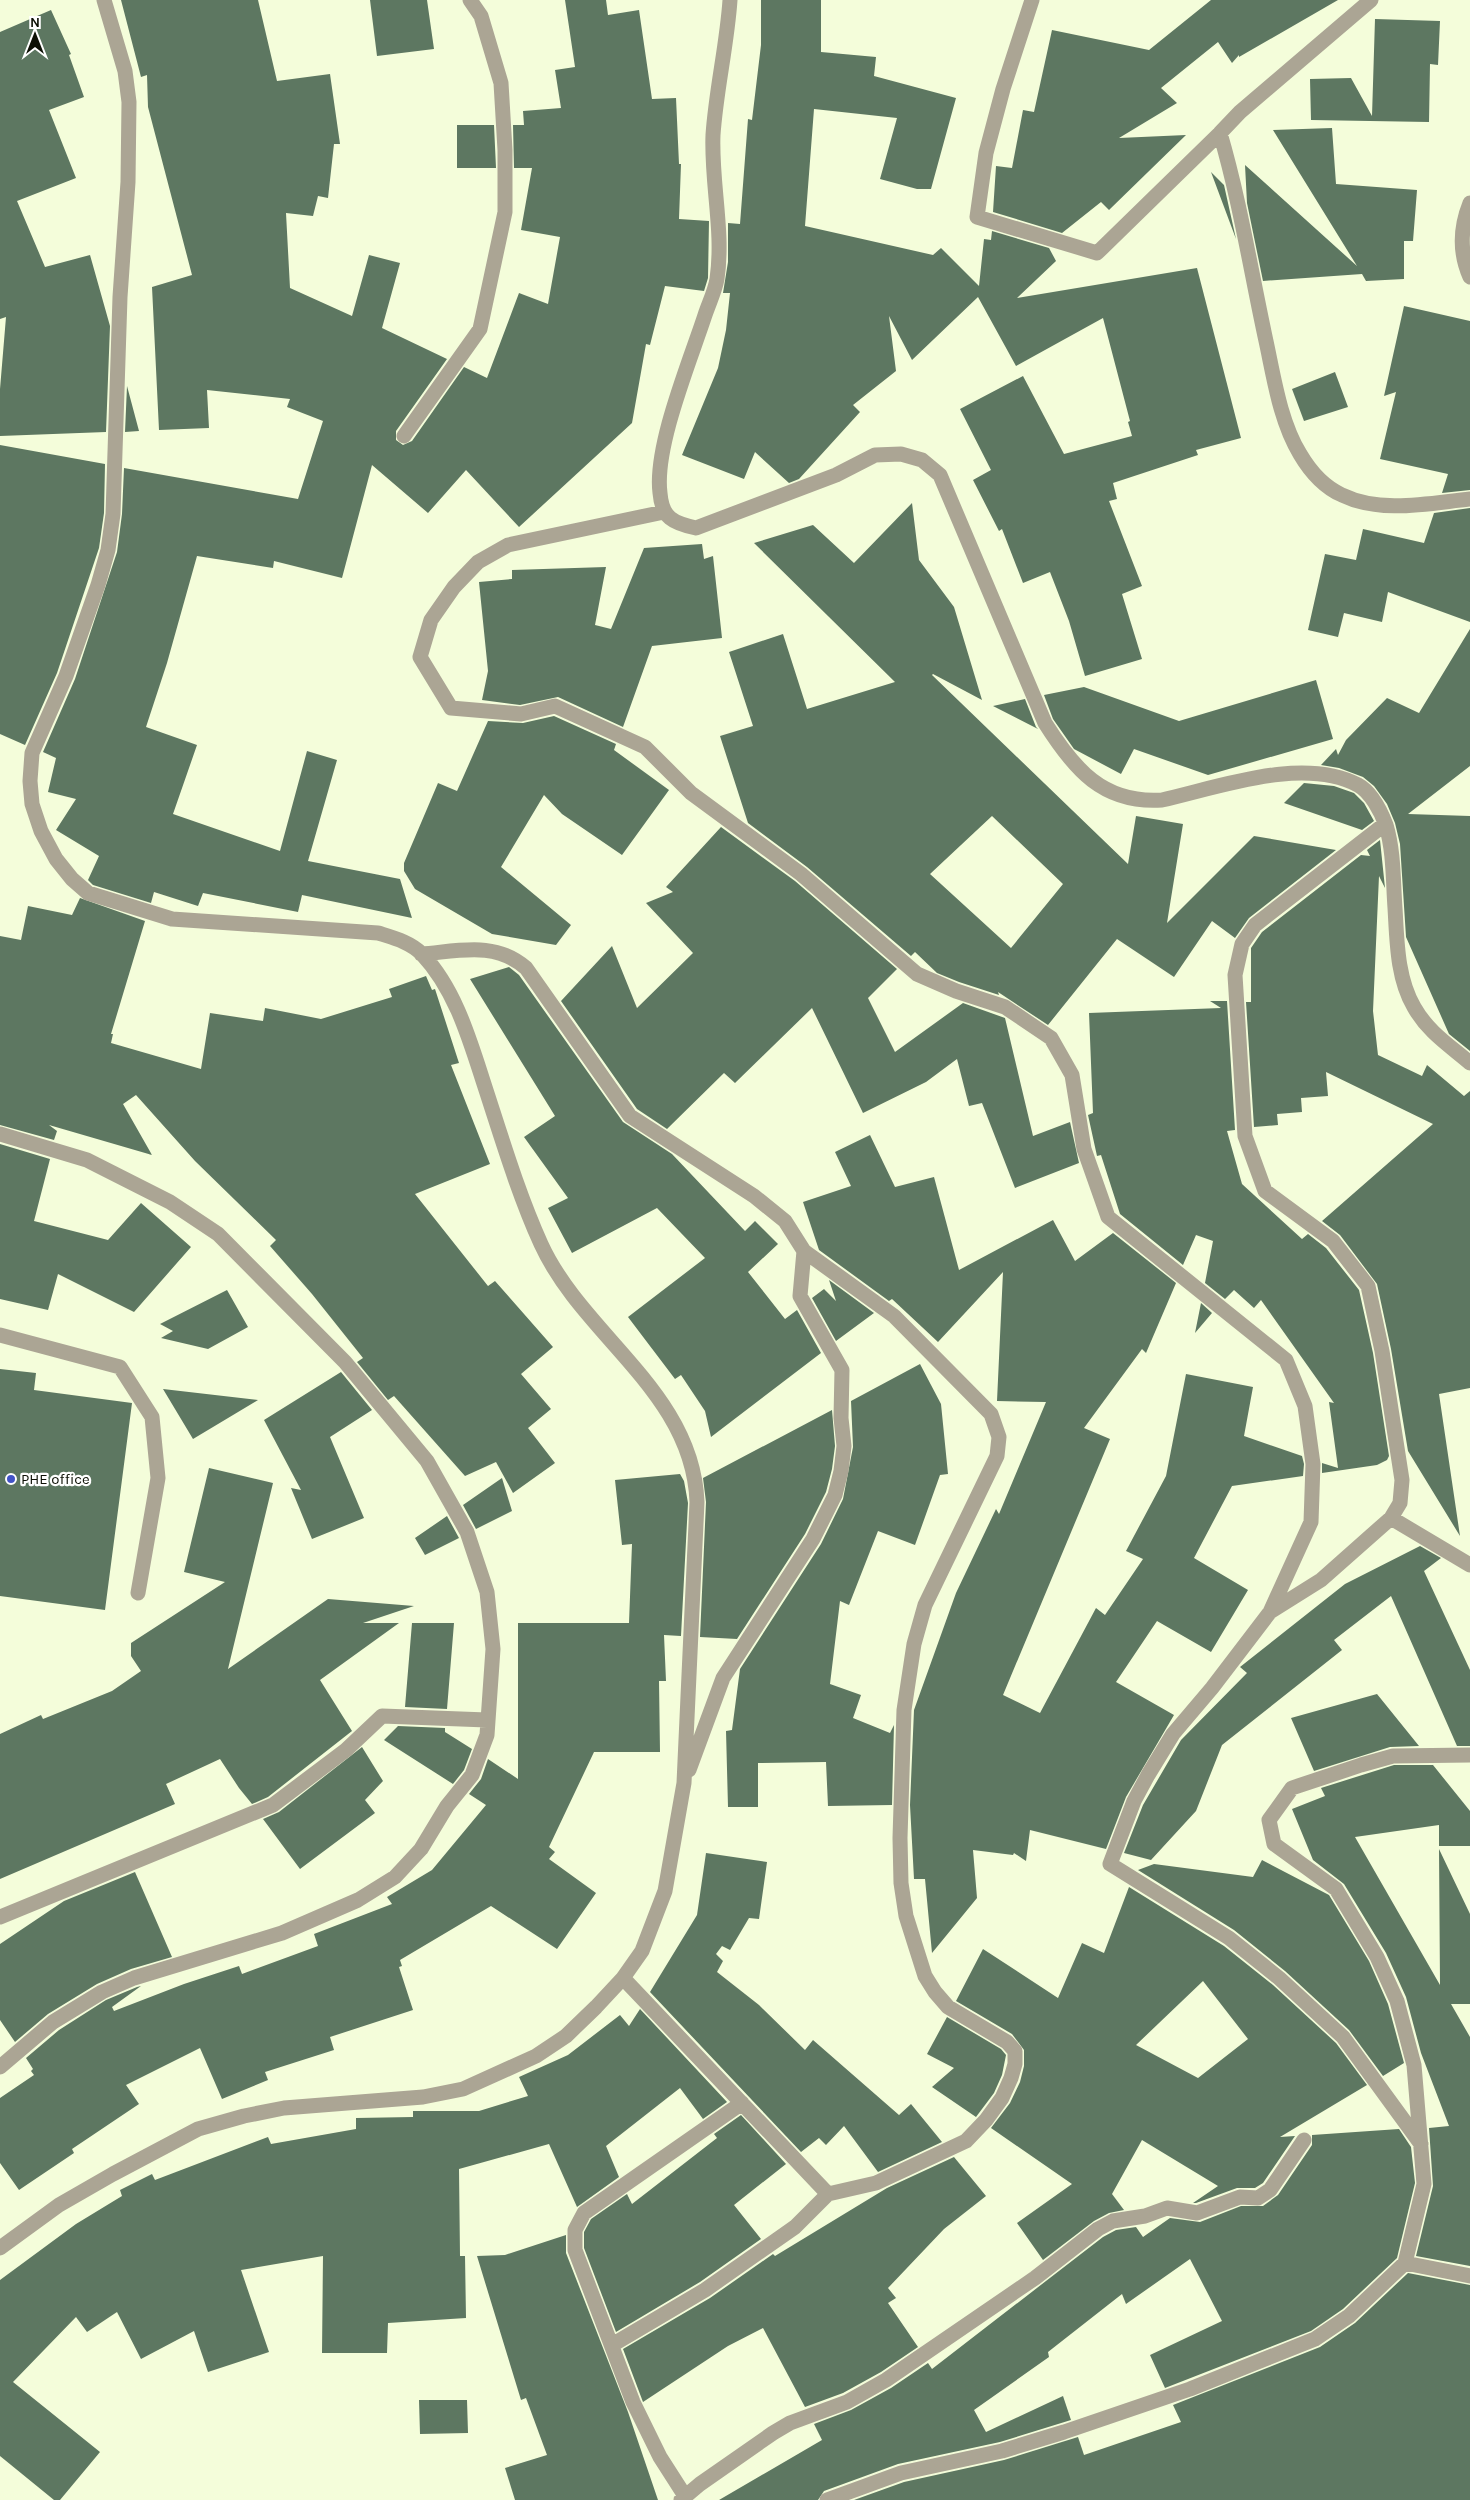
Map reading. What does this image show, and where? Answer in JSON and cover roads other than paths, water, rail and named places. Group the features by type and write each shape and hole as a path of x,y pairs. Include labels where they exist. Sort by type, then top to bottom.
{"street":[{"path":"0,2248 59,2205 198,2129 244,2116 284,2108 423,2098 463,2089 497,2075 536,2056 566,2036 623,1978 642,1951 665,1891 684,1783 697,1502 692,1464 684,1439 669,1411 573,1294 542,1246 525,1207 456,1005 437,974 421,954 403,941 378,933 172,919 88,893 72,879 56,859 42,831 32,804 30,781 32,753 66,676 95,594 108,550 113,514 120,297 128,182 130,102 125,72 104,0"},
{"path":"404,436 480,329 505,212 505,150 501,83 481,16 470,0"},
{"path":"730,0 714,134 714,168 718,214 716,279 670,424 660,463 660,493 664,512 676,524 696,528 836,476 875,455 901,454 922,460 940,475 1045,723 1062,750 1079,770 1103,788 1141,801 1162,800 1286,773 1317,773 1359,786 1373,800 1385,824 1392,851 1398,950 1402,979 1413,1005 1425,1025 1470,1063"},
{"path":"1032,0 1003,89 986,153 977,217 1097,253 1240,112 1371,0"},
{"path":"1220,133 1274,380 1299,453 1326,486 1353,499 1381,505 1470,499"},
{"path":"1470,203 1465,217 1461,246 1470,277"},
{"path":"664,512 508,546 478,562 454,587 431,620 420,657 451,708 521,714 555,706 645,748 691,793 802,874 917,974 956,991 1005,1007 1051,1038 1072,1075 1084,1150 1108,1217 1286,1360 1306,1406 1313,1464 1311,1522 1270,1612 1212,1688 1173,1734 1134,1800 1110,1864 1229,1938 1279,1978 1343,2037 1421,2144"},
{"path":"1270,1612 1321,1580 1391,1518 1400,1503 1402,1480 1382,1351 1368,1286 1333,1241 1265,1191 1245,1136 1243,1077 1235,975 1242,944 1255,925 1385,824"},
{"path":"421,954 485,949 514,958 526,968 630,1116 754,1196 785,1222 804,1251 894,1316 990,1414 996,1424 999,1437 997,1456 925,1605 914,1644 904,1710 901,1883 912,1939 925,1976 935,1992 948,2007 1007,2042 1015,2051 1015,2064 1002,2098 986,2120 966,2140 876,2183 828,2194 807,2217 787,2233 705,2290 612,2345"},
{"path":"0,1134 87,1160 170,1202 218,1234 345,1362 427,1460 467,1532 487,1592 493,1649 486,1735 472,1775 448,1806 422,1849 395,1877 358,1900 282,1932 134,1978 102,1992 53,2022 0,2067"},
{"path":"684,1783 723,1678 813,1539 835,1495 841,1471 844,1446 840,1418 842,1370 800,1296 804,1251"},
{"path":"0,1335 120,1367 152,1417 158,1478 138,1593"},
{"path":"1391,1518 1470,1565"},
{"path":"0,1917 273,1805 346,1750 382,1716 487,1720"},
{"path":"827,2500 901,2473 1002,2451 1064,2432 1190,2389 1315,2338 1349,2316 1405,2263 1424,2184 1414,2065 1397,2001 1377,1957 1336,1889 1274,1844 1269,1820 1292,1788 1361,1765 1393,1756 1470,1755"},
{"path":"623,1978 828,2194"},
{"path":"742,2103 584,2213 575,2230 575,2250 634,2402 660,2457 683,2498 720,2470 790,2423 847,2402 886,2380 1034,2278 1085,2238 1113,2221 1145,2216 1167,2208 1197,2213 1240,2197 1264,2196 1304,2140"},
{"path":"1405,2263 1470,2276"}],"place":[{"name":"PHE office","path":"11,1479"}]}
